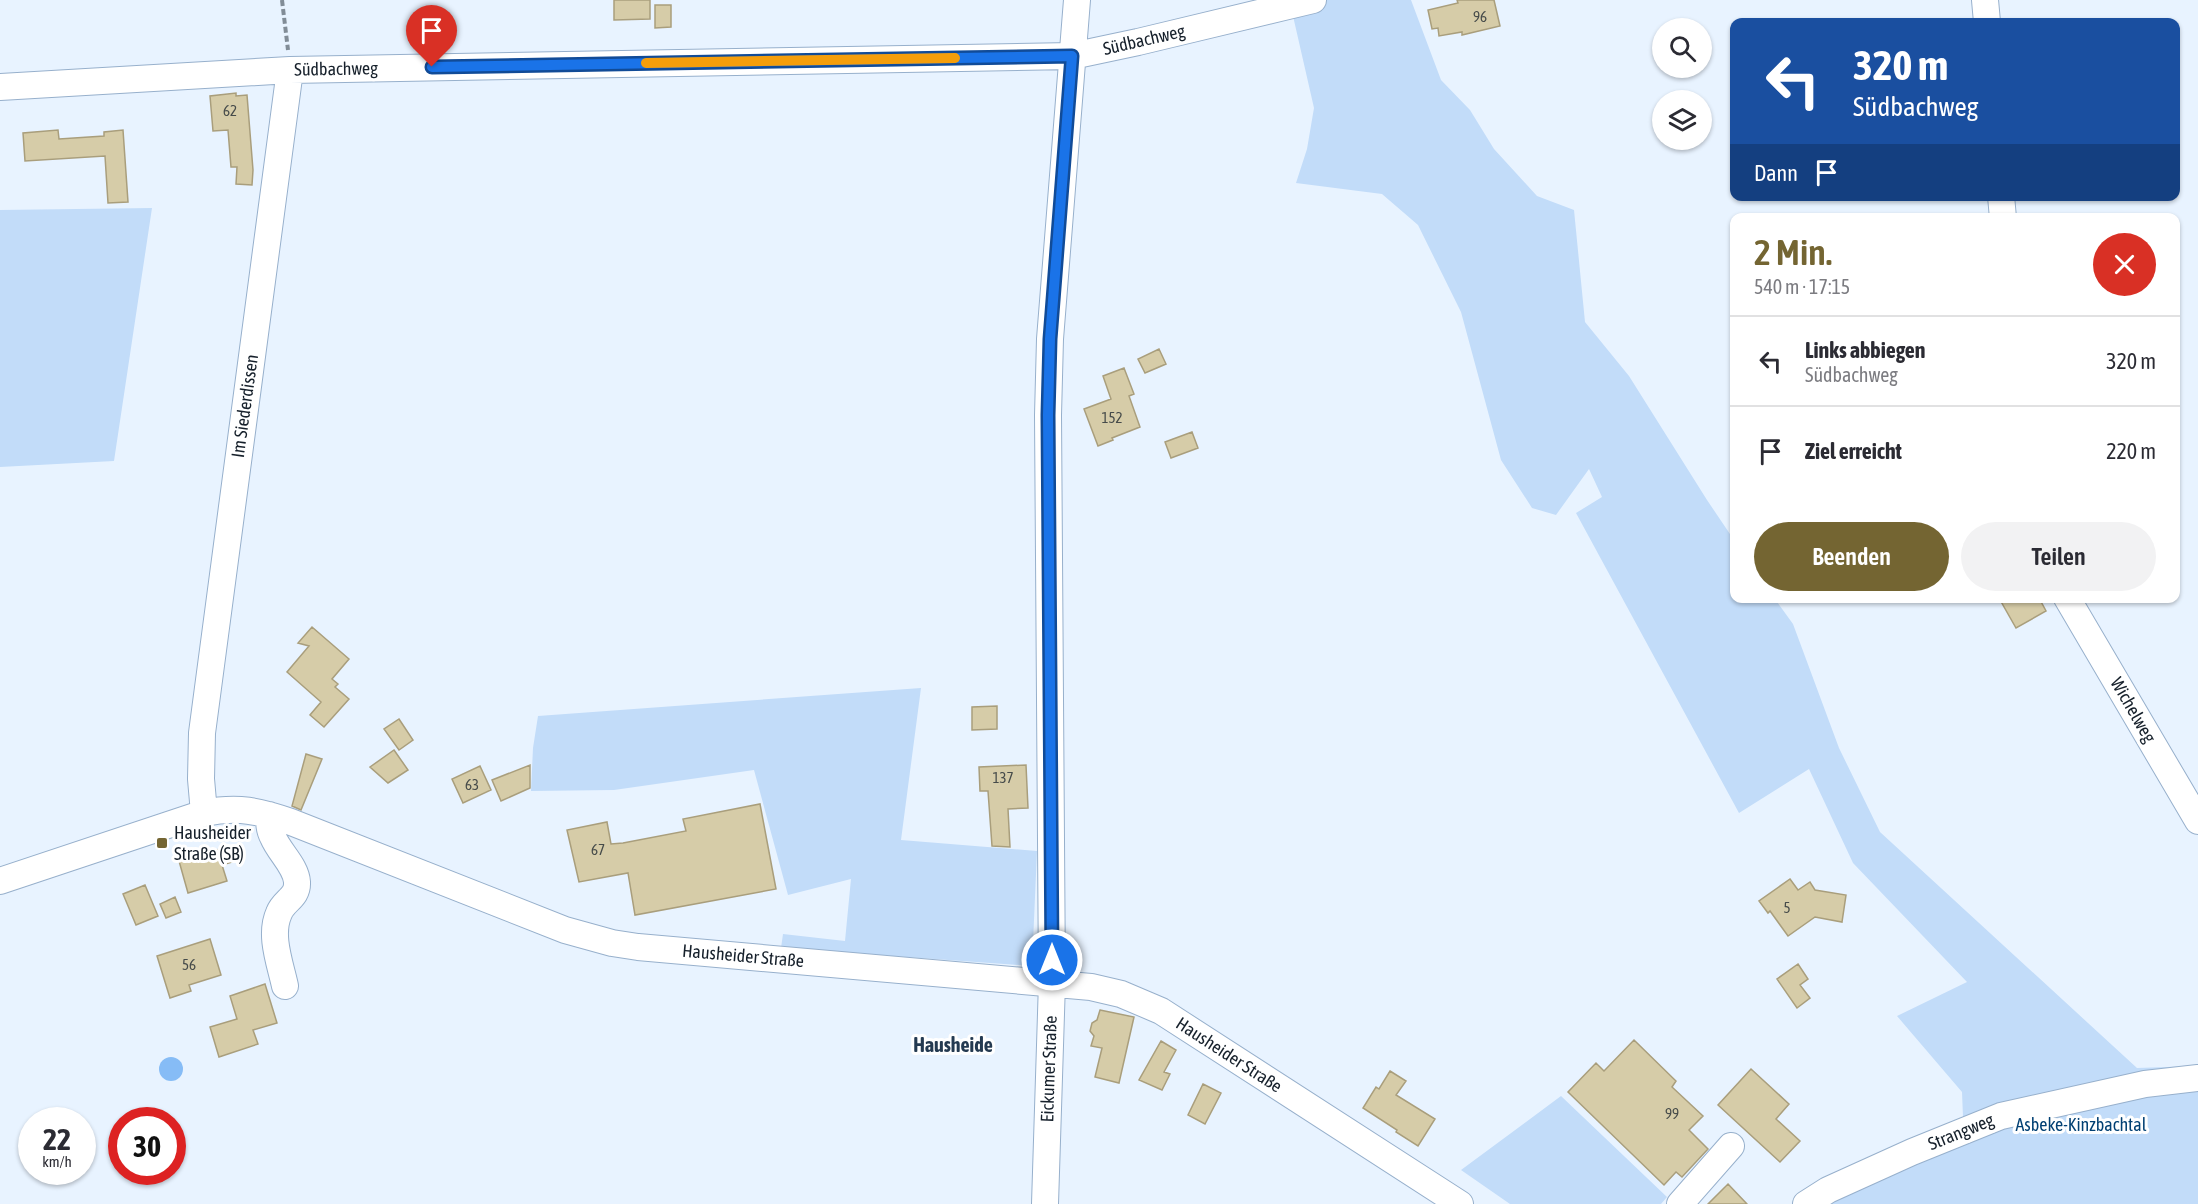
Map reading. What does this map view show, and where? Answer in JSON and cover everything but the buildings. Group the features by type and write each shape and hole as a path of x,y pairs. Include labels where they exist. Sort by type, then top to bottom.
{"street":[{"name":"Eickumer Straße","path":"1045,1204 1052,982 1048,415 1050,339 1077,0"},
{"name":"Südbachweg","path":"0,87 290,70 1072,56 1313,0"},
{"path":"1985,0 1987,18"},
{"name":"Im Siederdissen","path":"204,813 201,779 202,733 290,70"},
{"name":"Wichelweg","path":"2070,603 2198,821"},
{"name":"Hausheider Straße","path":"0,881 204,813 242,809 269,814 565,930 612,943 1091,987 1121,994 1161,1011 1460,1204"},
{"path":"269,814 272,837 292,869 297,886 296,894 282,907 276,926 275,943 285,986"},
{"name":"Strangweg","path":"1806,1204 1828,1190 1911,1152 2001,1116 2145,1084 2198,1078"},
{"path":"1680,1204 1731,1146"}],"path":[{"path":"282,0 290,70"}],"green space":[{"name":"Asbeke-Kinzbachtal","path":"1285,0 1411,0 1441,80 1470,110 1494,149 1537,196 1574,210 1585,322 1629,376 1730,534 1730,603 1778,603 1793,624 1839,748 1880,832 2137,1068 2198,1066 2198,1204 1824,1204 1998,1104 1963,1117 1962,1092 1897,1016 1967,982 1853,863 1809,769 1739,813 1576,513 1602,497 1589,469 1556,515 1532,508 1501,460 1461,312 1418,225 1382,194 1296,183 1307,149 1314,108 1293,16"},
{"path":"152,208 114,461 0,467 0,210"},
{"path":"921,688 901,840 1037,851 1032,966 781,948 783,934 845,941 851,879 788,895 754,770 614,790 531,791 533,748 538,716"},
{"path":"1561,1096 1667,1197 1661,1204 1510,1204 1461,1170"}],"water":[{"path":"171,1057 179,1061 183,1069 179,1077 171,1081 163,1077 159,1069 163,1061"}],"slow traffic":[{"path":"646,63 955,58"}],"place":[{"name":"Hausheider Straße (SB)","path":"162,843"}],"district":[{"name":"Hausheide","path":"953,1045"}],"route":[{"path":"432,67 1072,56 1050,339 1048,415 1052,960"}]}
